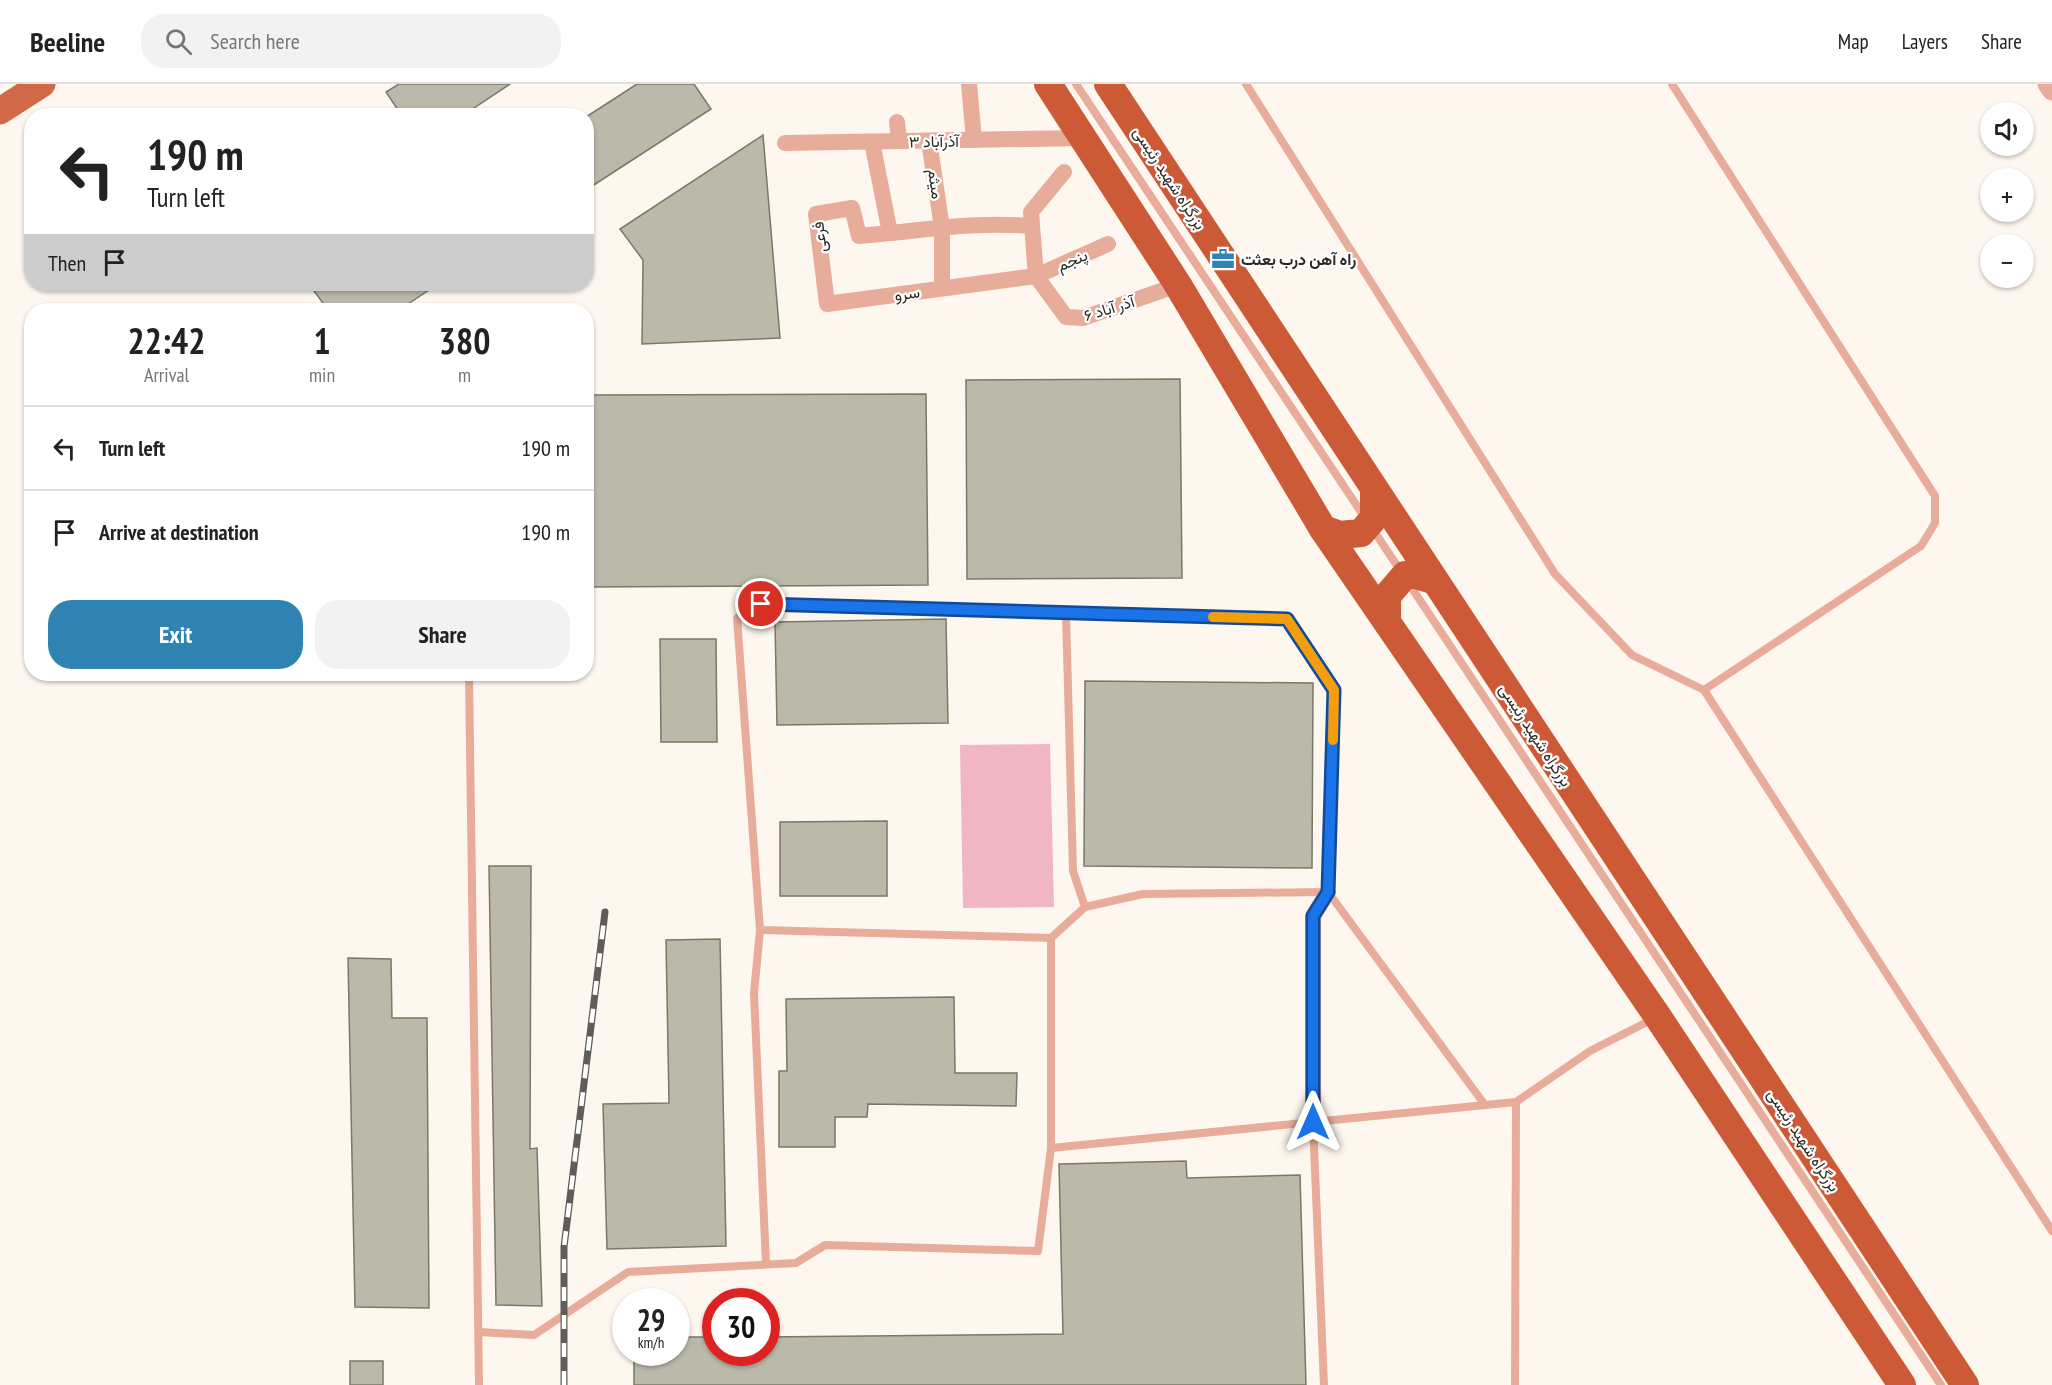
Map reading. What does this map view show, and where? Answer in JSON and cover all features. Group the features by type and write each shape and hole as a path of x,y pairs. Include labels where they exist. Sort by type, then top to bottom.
{"highway":[{"path":"1048,84 1178,285 1323,528 1658,1017 1902,1385"},
{"name":"بزرگراه شهید رئیسی","path":"1108,84 1965,1385"},
{"path":"1323,528 1340,535 1361,533 1374,518 1374,489"},
{"path":"1387,622 1387,597 1405,575 1416,575 1433,580"}],"main road":[{"path":"0,111 42,84"}],"street":[{"path":"969,84 974,140"},
{"path":"2048,84 2052,90"},
{"path":"897,122 899,141"},
{"name":"۳ آذرآباد","path":"785,143 1083,138"},
{"name":"میثم","path":"929,141 942,228 942,288"},
{"path":"872,142 890,233 999,223 1032,226"},
{"path":"1036,276 1032,212 1064,172"},
{"name":"فرعی","path":"827,304 816,214 852,208 859,236 890,233"},
{"name":"پنجم","path":"1036,276 1108,244"},
{"name":"آذر آباد ۶","path":"1036,276 1066,317 1083,318 1178,285"},
{"name":"سرو","path":"827,304 1036,276"},
{"path":"1313,1122 1313,916 1328,892"}],"lane":[{"path":"1076,84 1941,1385"},
{"path":"1246,84 1555,574 1632,655 1704,690 2052,1231"},
{"path":"1672,84 1935,496 1935,522 1921,546 1704,690"},
{"path":"766,1264 754,993 760,930 737,618 761,604 1287,619 1334,690 1328,892 1485,1105"},
{"path":"1066,614 1073,871 1085,907"},
{"path":"469,681 479,1385"},
{"path":"760,930 1051,938 1085,907 1143,894 1328,892"},
{"path":"479,1332 534,1335 627,1272 796,1263 825,1245 1038,1251 1051,1148 1051,938"},
{"path":"1051,1148 1516,1102 1590,1051 1658,1017"},
{"path":"1515,1385 1516,1102"},
{"path":"1313,1122 1324,1385"}],"shaded area":[{"path":"1050,744 1054,907 963,908 960,745"}],"building":[{"path":"399,84 510,84 474,108 397,108 386,92"},
{"path":"637,84 694,84 711,109 594,185 594,112"},
{"path":"763,135 780,338 642,344 643,260 620,229"},
{"path":"314,291 428,291 410,303 323,303"},
{"path":"1180,379 1182,578 967,579 966,380"},
{"path":"926,394 928,585 594,587 594,395"},
{"path":"946,619 948,723 777,725 775,622"},
{"path":"660,639 716,639 717,742 661,742"},
{"path":"1085,681 1313,683 1312,868 1084,866"},
{"path":"887,821 887,896 780,896 780,822"},
{"path":"489,866 531,866 530,1149 537,1148 542,1306 496,1305"},
{"path":"720,939 726,1246 607,1249 603,1104 669,1103 666,940"},
{"path":"348,958 391,959 392,1018 427,1018 429,1308 355,1307"},
{"path":"954,997 955,1073 1017,1073 1016,1106 868,1104 867,1117 835,1117 835,1147 779,1147 779,1071 787,1071 786,999"},
{"path":"1186,1161 1187,1178 1300,1175 1306,1385 634,1385 634,1366 690,1366 690,1337 702,1337 702,1366 780,1366 780,1337 1063,1334 1059,1164"},
{"path":"350,1361 383,1361 383,1385 350,1385"}],"railway":[{"path":"564,1385 564,1247 605,912"}],"slow traffic":[{"path":"1213,617 1287,619 1334,690 1333,740"}],"place":[{"name":"راه آهن درب بعثت","path":"1223,259"}],"route":[{"path":"761,604 1287,619 1334,690 1328,892 1313,916 1313,1122"}]}
